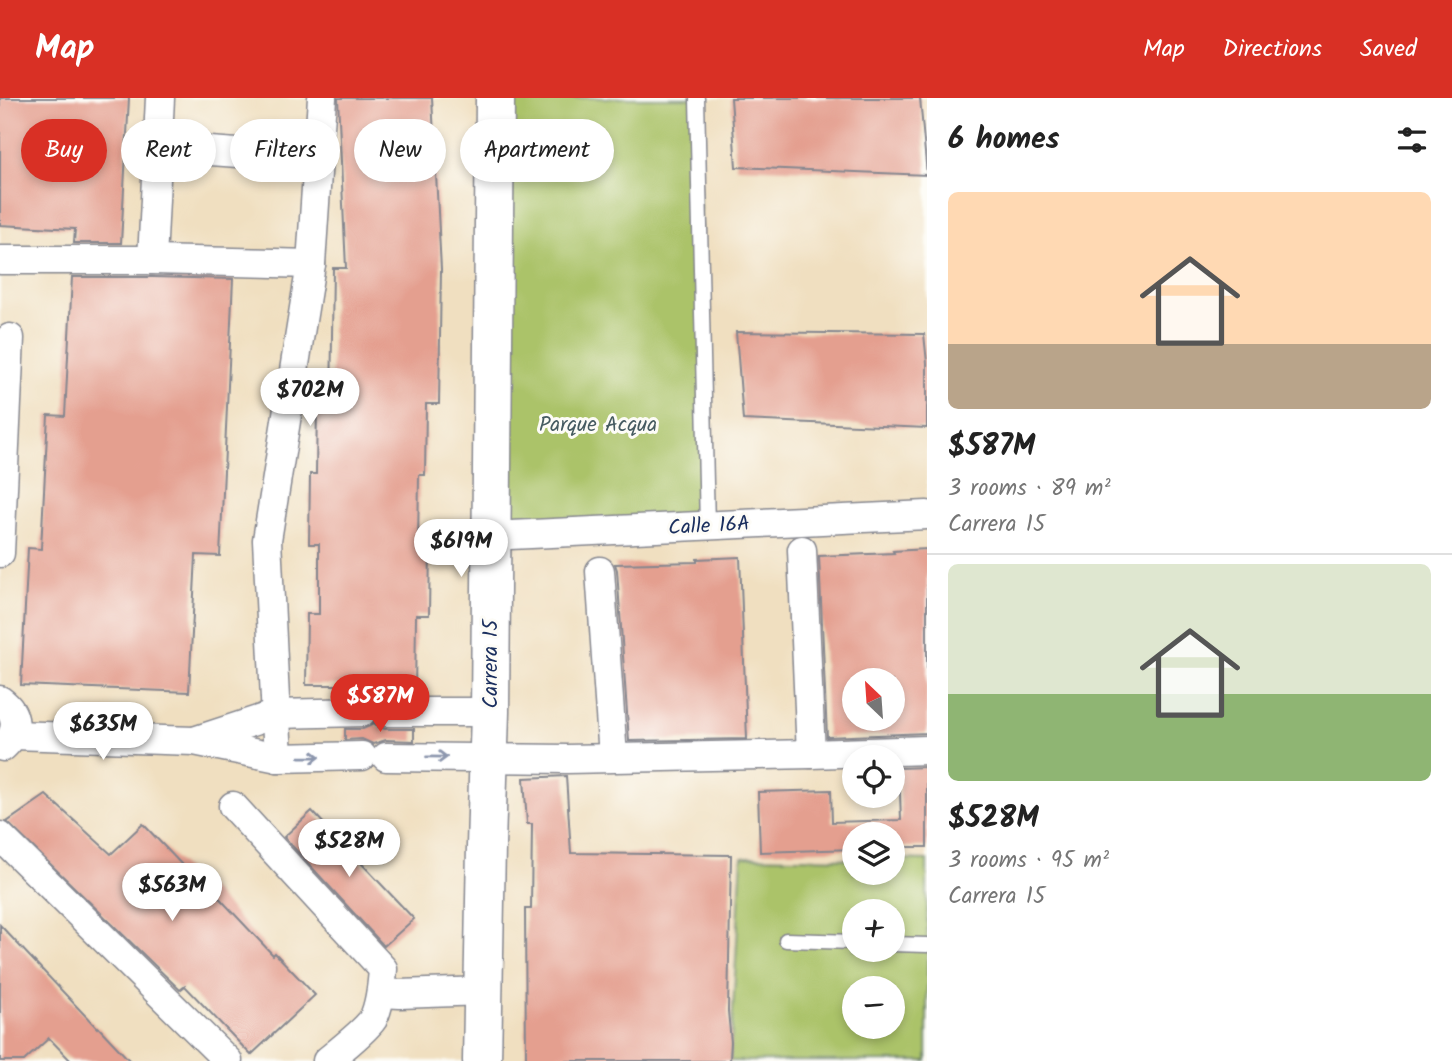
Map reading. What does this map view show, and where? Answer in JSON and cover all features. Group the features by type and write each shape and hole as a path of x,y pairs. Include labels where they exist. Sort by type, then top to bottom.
{"street":[{"path":"159,119 160,98"},
{"path":"320,119 322,98"},
{"name":"Carrera 15","path":"482,1061 490,712 495,98"},
{"path":"152,260 155,182"},
{"path":"278,758 267,540 311,264 316,182"},
{"path":"0,260 311,264"},
{"path":"0,553 10,338"},
{"name":"Calle 16A","path":"491,536 927,515"},
{"path":"802,551 811,754"},
{"path":"600,570 613,757"},
{"path":"0,700 14,716 15,725 7,742 194,741 278,758 567,759 927,750"},
{"path":"194,741 276,714 490,712"},
{"path":"233,806 383,969 373,1019 327,1061"},
{"path":"0,836 228,1061"},
{"path":"380,993 483,991"}],"lane":[{"path":"696,98 707,526"},
{"path":"786,940 842,942"},
{"path":"905,944 927,945"}],"green space":[{"name":"Parque Acqua","path":"495,98 697,98 707,526 491,536 494,182 614,182 614,119 495,119"},
{"path":"742,857 842,859 842,885 905,885 905,859 927,860 927,1061 730,1061"}],"building":[{"path":"0,98 129,98 128,119 121,119 121,182 124,182 121,243 74,243 75,229 0,225"},
{"path":"338,98 432,98 433,119 354,119 354,182 436,182 441,269 439,404 426,404 425,475 419,475 418,545 430,545 429,615 416,615 415,695 385,695 374,701 362,695 345,696 344,685 306,685 307,614 319,614 319,544 309,544 310,474 316,474 317,404 331,404 333,268 346,268"},
{"path":"731,98 920,98 927,175 736,167"},
{"path":"72,277 233,279 220,556 196,555 189,692 21,685 28,548 41,549 48,415 65,416"},
{"path":"736,332 924,334 927,428 743,420"},
{"path":"927,549 927,733 827,737 819,556 894,553 893,551"},
{"path":"740,557 747,739 629,741 615,564 697,562 697,559"},
{"path":"374,723 385,729 414,729 414,741 386,740 373,744 362,739 345,740 345,729 363,729"},
{"path":"927,767 927,847 905,847 905,822 842,822 842,849 760,852 758,792 831,790 832,822 901,820 901,808 905,808 905,768"},
{"path":"566,776 571,853 731,855 728,1011 730,1061 526,1061 525,909 531,909 532,824 527,824 524,778"},
{"path":"46,795 111,854 143,824 206,890 209,887 315,995 251,1055 185,986 180,990 7,822"},
{"path":"312,811 414,919 384,946 284,837"},
{"path":"0,925 130,1061 71,1061 49,1038 24,1061 0,1061"}]}
